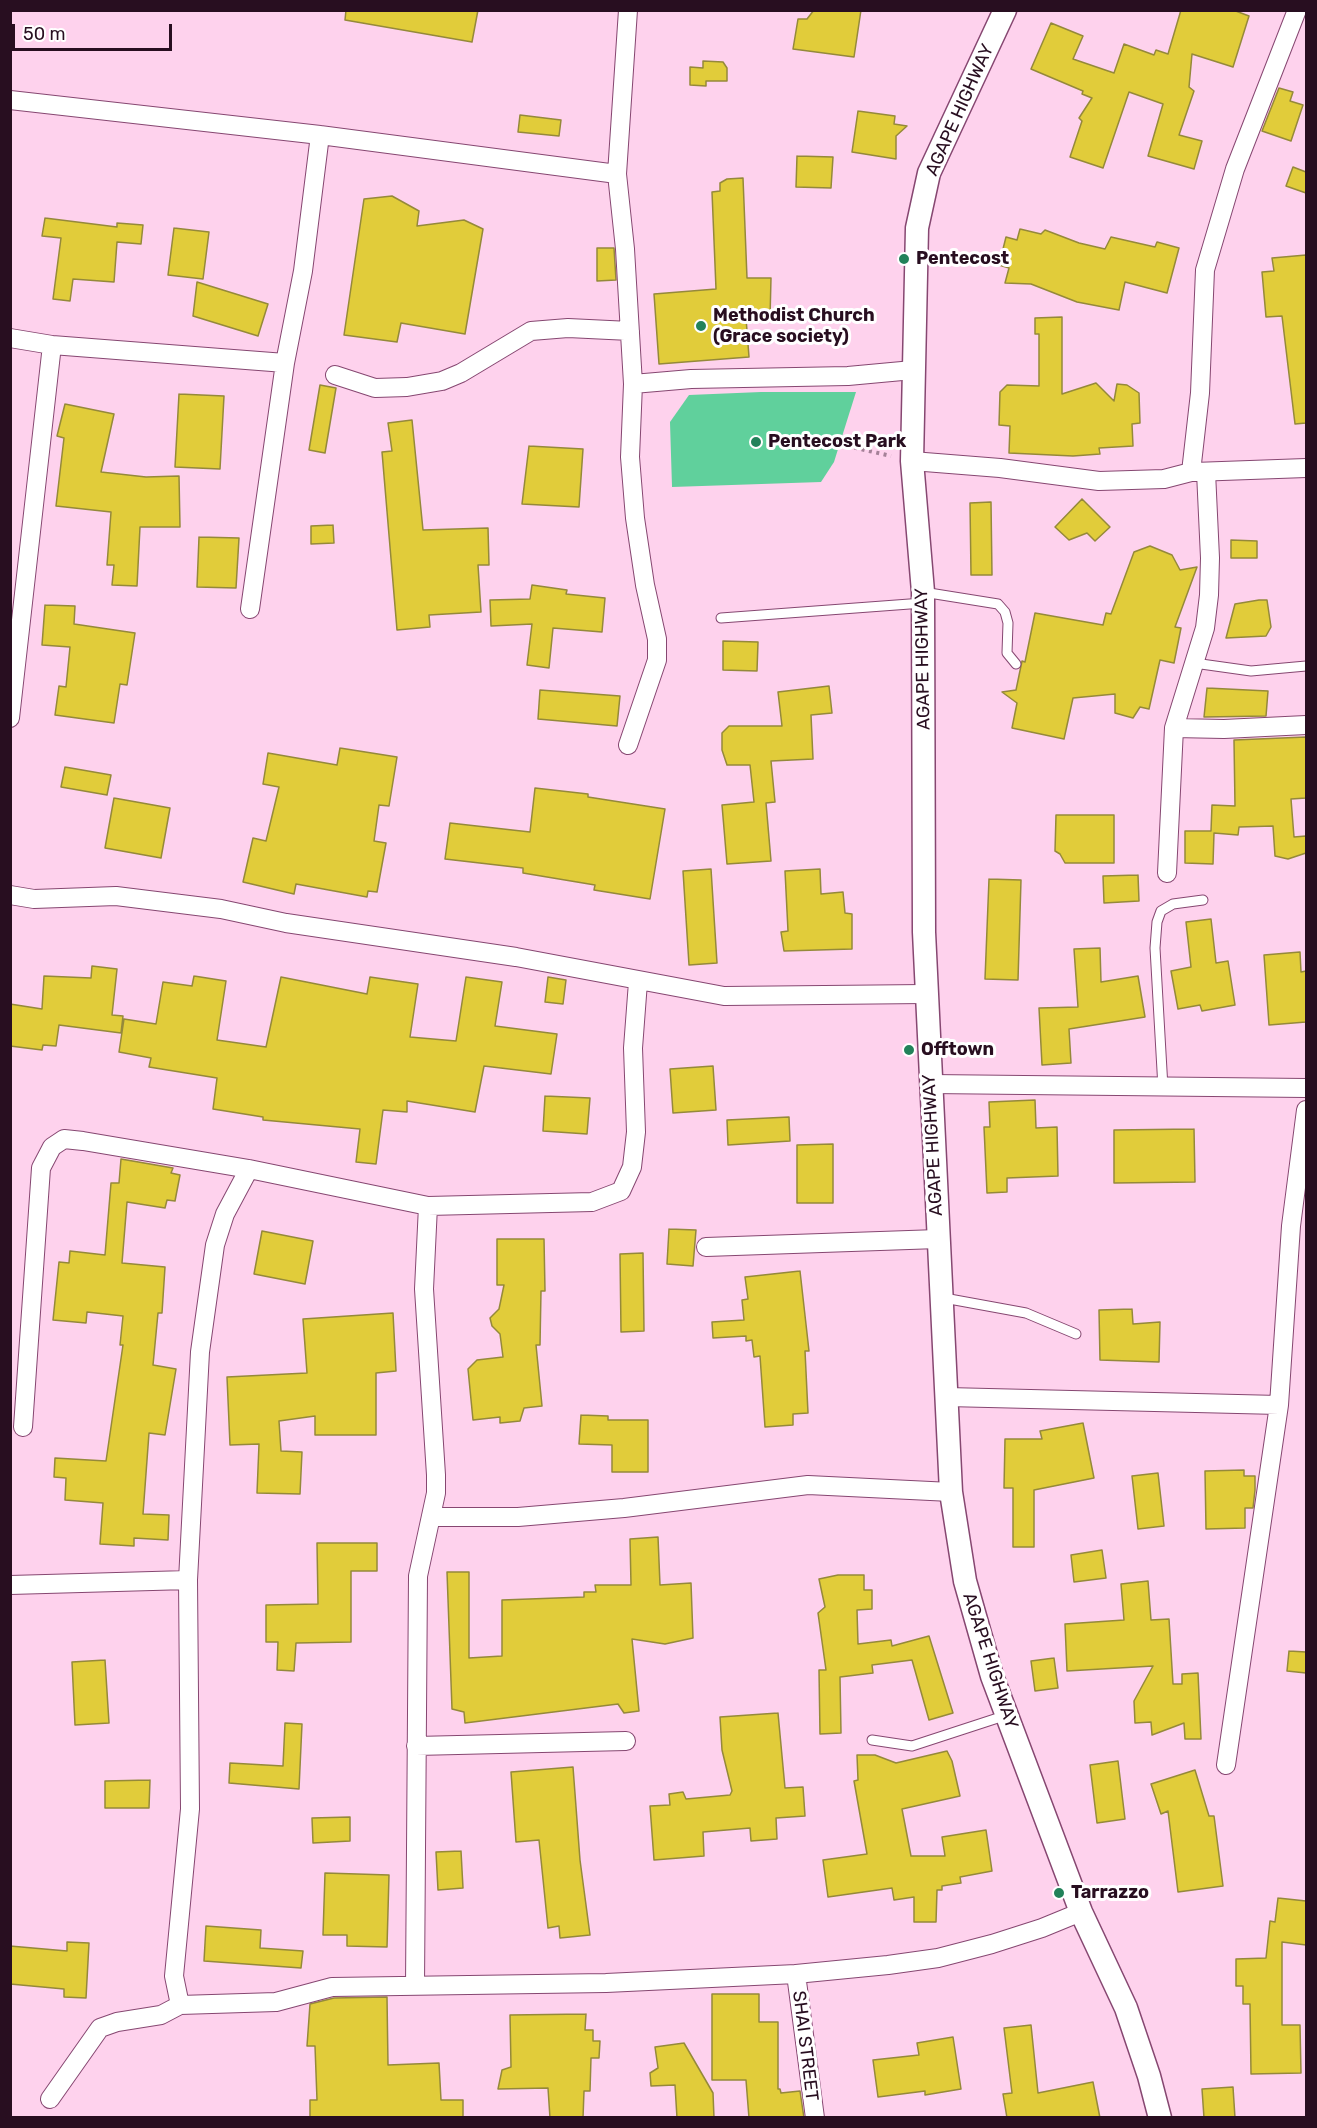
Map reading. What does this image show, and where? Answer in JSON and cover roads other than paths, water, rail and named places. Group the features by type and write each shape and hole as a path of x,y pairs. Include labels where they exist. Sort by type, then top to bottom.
{"street":[{"path":"628,10 617,174 633,384 630,457 635,518 657,639 657,660 628,745"},
{"name":"AGAPE HIGHWAY","path":"1005,10 929,173 917,228 912,461 923,598 925,994 951,1492 965,1581 978,1633 1006,1715 1081,1911 1126,2008 1149,2076 1160,2118"},
{"path":"1167,873 1174,728 1205,628 1209,595 1210,558 1199,472 1205,270 1235,169 1297,10"},
{"path":"10,100 320,135 617,174"},
{"path":"250,609 285,363 303,271 320,135"},
{"path":"335,375 375,387 407,387 442,381 461,373 531,331 568,328 630,331"},
{"path":"10,338 52,345 285,363"},
{"path":"10,718 52,345"},
{"path":"633,384 691,378 803,377 913,370"},
{"path":"912,461 1000,468 1099,481 1164,479 1199,472 1306,468"},
{"path":"1174,728 1235,729 1306,724"},
{"path":"10,895 34,899 116,896 220,909 286,923 516,957 638,982 724,996 925,994"},
{"path":"23,1427 41,1168 52,1147 64,1139 83,1141 249,1169 428,1206 592,1202 621,1191 632,1167 636,1132 633,1048 638,982"},
{"path":"930,1084 1306,1088"},
{"path":"1226,1765 1279,1405 1291,1226 1306,1110"},
{"path":"180,2005 174,1976 190,1809 188,1580 193,1439 214,1245 225,1214 249,1169"},
{"path":"415,1985 418,1576 431,1517 436,1475 424,1289 428,1206"},
{"path":"706,1247 938,1239"},
{"path":"946,1397 1279,1405"},
{"path":"431,1517 518,1517 624,1508 808,1485 951,1492"},
{"path":"10,1585 188,1580"},
{"path":"417,1746 626,1741"},
{"path":"50,2099 100,2028 117,2022 161,2014 180,2005 276,2002 332,1987 606,1983 796,1974 938,1958 1042,1928 1081,1911"},
{"name":"SHAI STREET","path":"796,1974 815,2118"}],"lane":[{"path":"721,618 923,598 998,604 1005,612 1008,623 1007,653 1016,664"},
{"path":"1194,663 1251,671 1306,666"},
{"path":"1163,1088 1155,948 1157,922 1161,911 1173,904 1203,900"},
{"path":"941,1298 1026,1313 1076,1334"},
{"path":"872,1740 912,1746 1006,1715"}],"place":[{"name":"Pentecost","path":"904,259"},
{"name":"Methodist Church (Grace society)","path":"701,326"},
{"name":"Pentecost Park","path":"756,442"},
{"name":"Offtown","path":"909,1050"},
{"name":"Tarrazzo","path":"1059,1893"}]}
